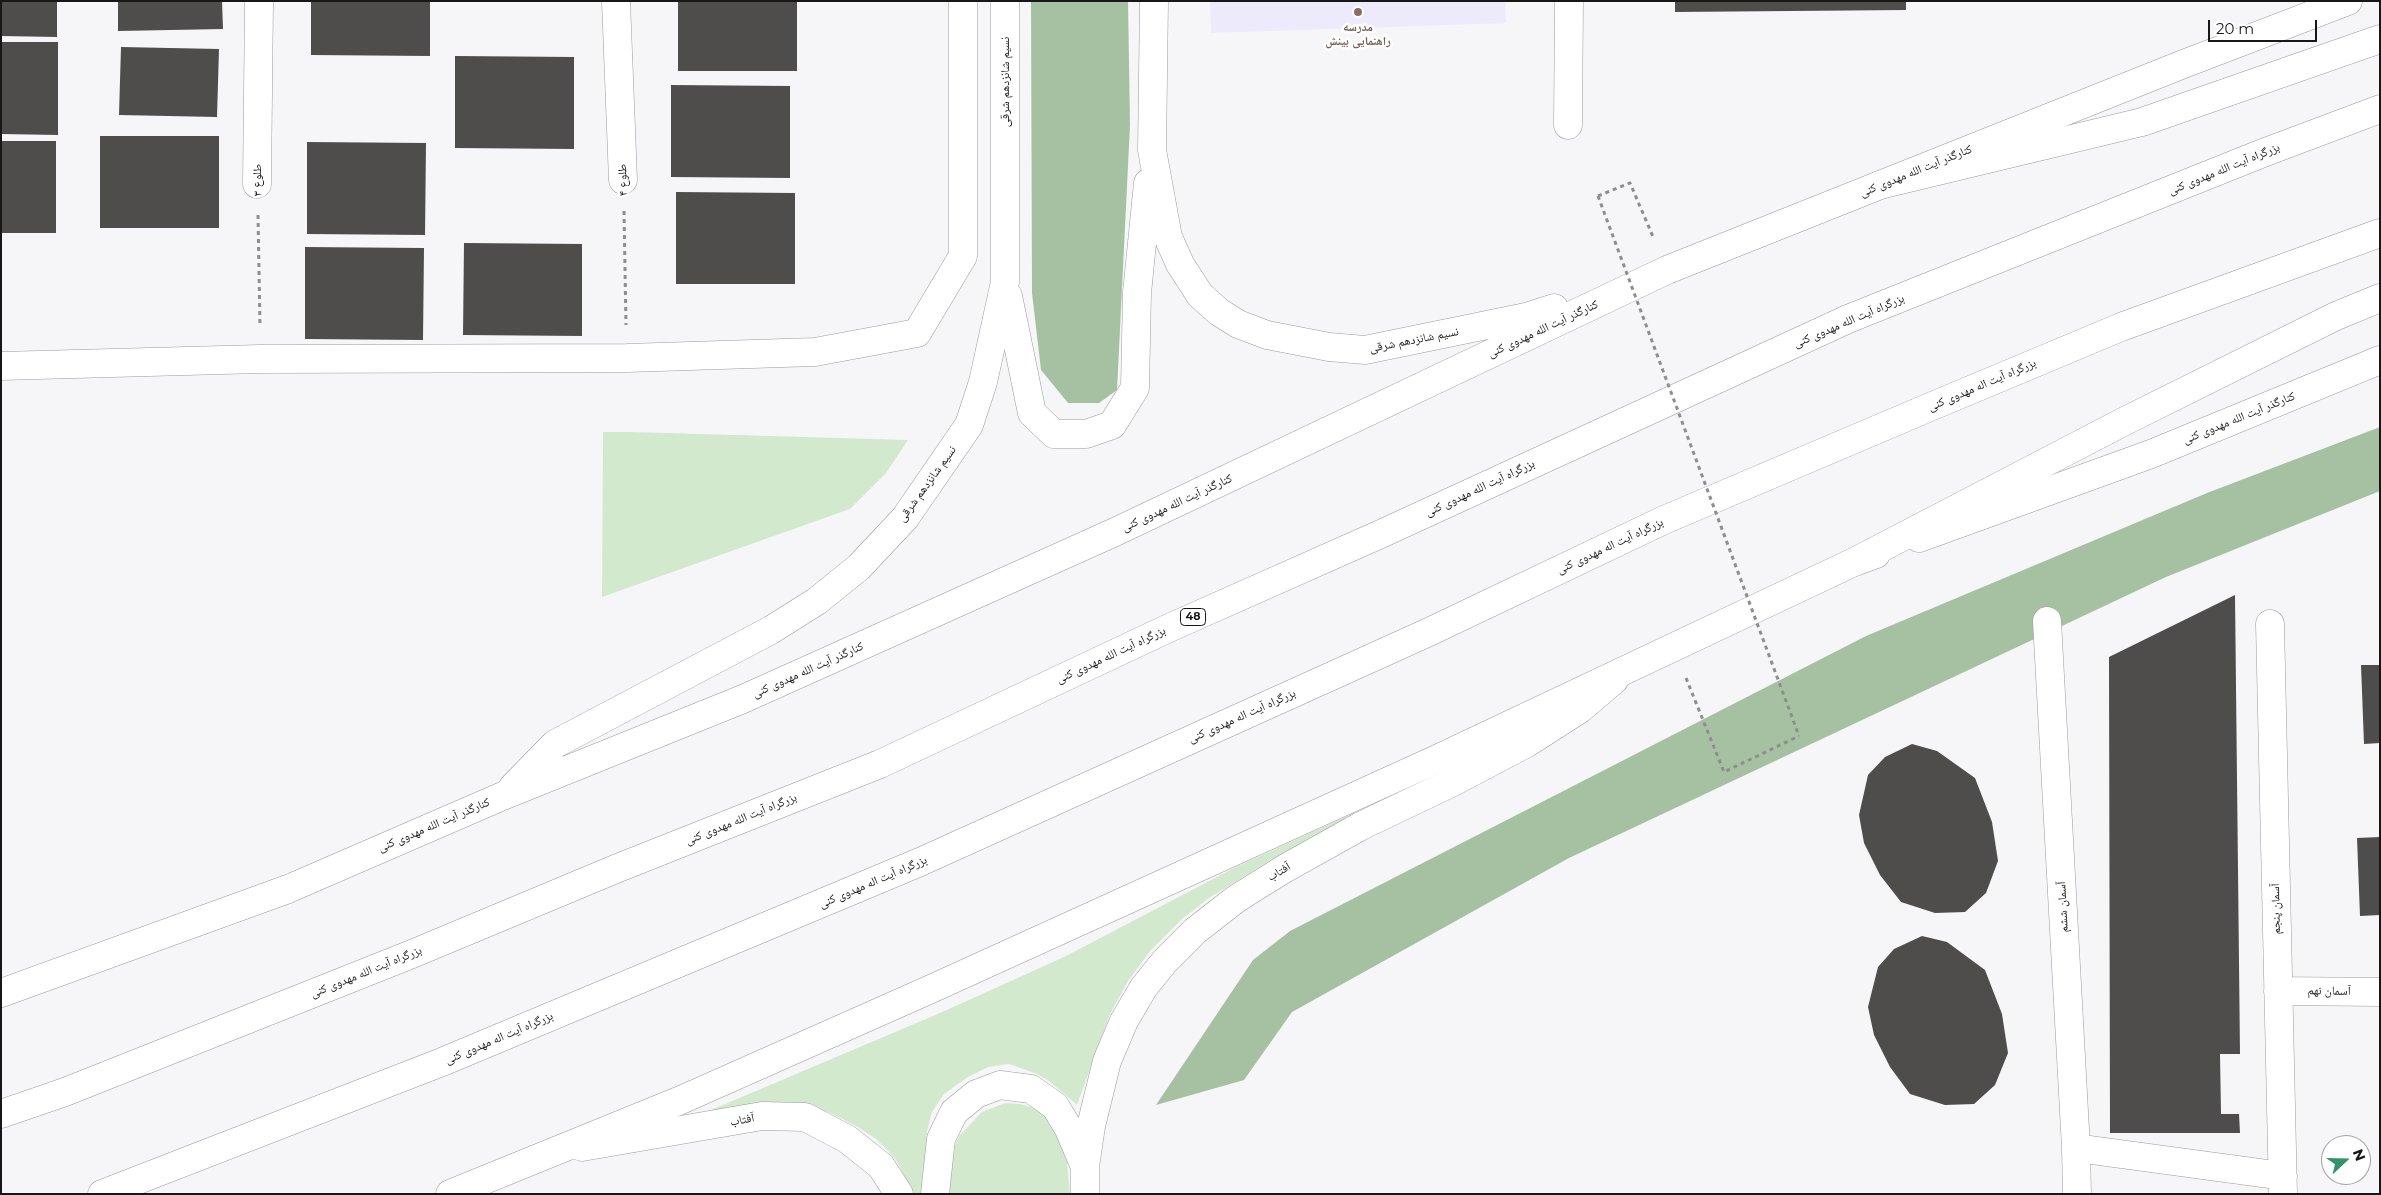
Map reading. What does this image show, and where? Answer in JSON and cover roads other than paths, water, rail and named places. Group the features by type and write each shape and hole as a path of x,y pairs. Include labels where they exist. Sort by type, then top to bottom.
{"main road":[{"name":"طلوع ۳","path":"257,184 259,1"},
{"name":"طلوع ۴","path":"616,1 623,180"},
{"path":"1,366 260,359 627,358 814,352 917,333 963,256 963,1"},
{"name":"نسیم شانزدهم شرقی","path":"505,794 555,744 771,630 817,601 859,567 905,518 969,425 983,382 1006,282 1005,1"},
{"name":"نسیم شانزدهم شرقی","path":"1154,1 1152,150 1168,237 1180,264 1200,295 1219,312 1238,324 1267,335 1329,348 1365,350 1526,317 1667,270"},
{"path":"1568,126 1569,1"},
{"name":"کنارگذر آیت الله مهدوی کنی","path":"1,993 288,888 505,794 743,699 1106,536 1667,270 2181,65 2348,1"},
{"path":"1880,185 2142,122 2380,39"},
{"name":"بزرگراه آیت الله مهدوی کنی","path":"1,1114 65,1092 394,962 609,872 880,764 1169,628 1383,533 1848,320 2263,153 2380,109"},
{"path":"1006,282 1032,413 1054,434 1086,434 1112,426 1135,388 1137,293 1152,150"},
{"name":"بزرگراه آیت اله مهدوی کنی","path":"102,1194 442,1062 920,862 1429,632 1664,520 1940,403 2121,327 2380,232"},
{"path":"1854,562 2123,422 2336,316 2380,298"},
{"name":"کنارگذر آیت الله مهدوی کنی","path":"450,1194 681,1100 931,989 1620,674 1854,562 2151,454 2380,360"},
{"name":"آسمان ششم","path":"2047,621 2077,1194"},
{"name":"آسمان پنجم","path":"2270,624 2283,1185"},
{"name":"آفتاب","path":"1086,1194 1085,1167 1097,1098 1107,1061 1124,1021 1144,987 1165,961 1195,931 1236,899 1284,868 1361,826 1454,782 1527,742 1580,709 1620,674"},
{"name":"آسمان نهم","path":"2278,991 2380,992"},
{"path":"935,1194 941,1139 954,1112 976,1094 1000,1085 1031,1089 1055,1106 1069,1129 1085,1167"},
{"name":"آفتاب","path":"558,1151 762,1116 805,1117 847,1139 881,1166 898,1194"},
{"path":"2076,1148 2283,1185"}],"place":[{"name":"مدرسه راهنمایی بینش","path":"1358,12"}]}
